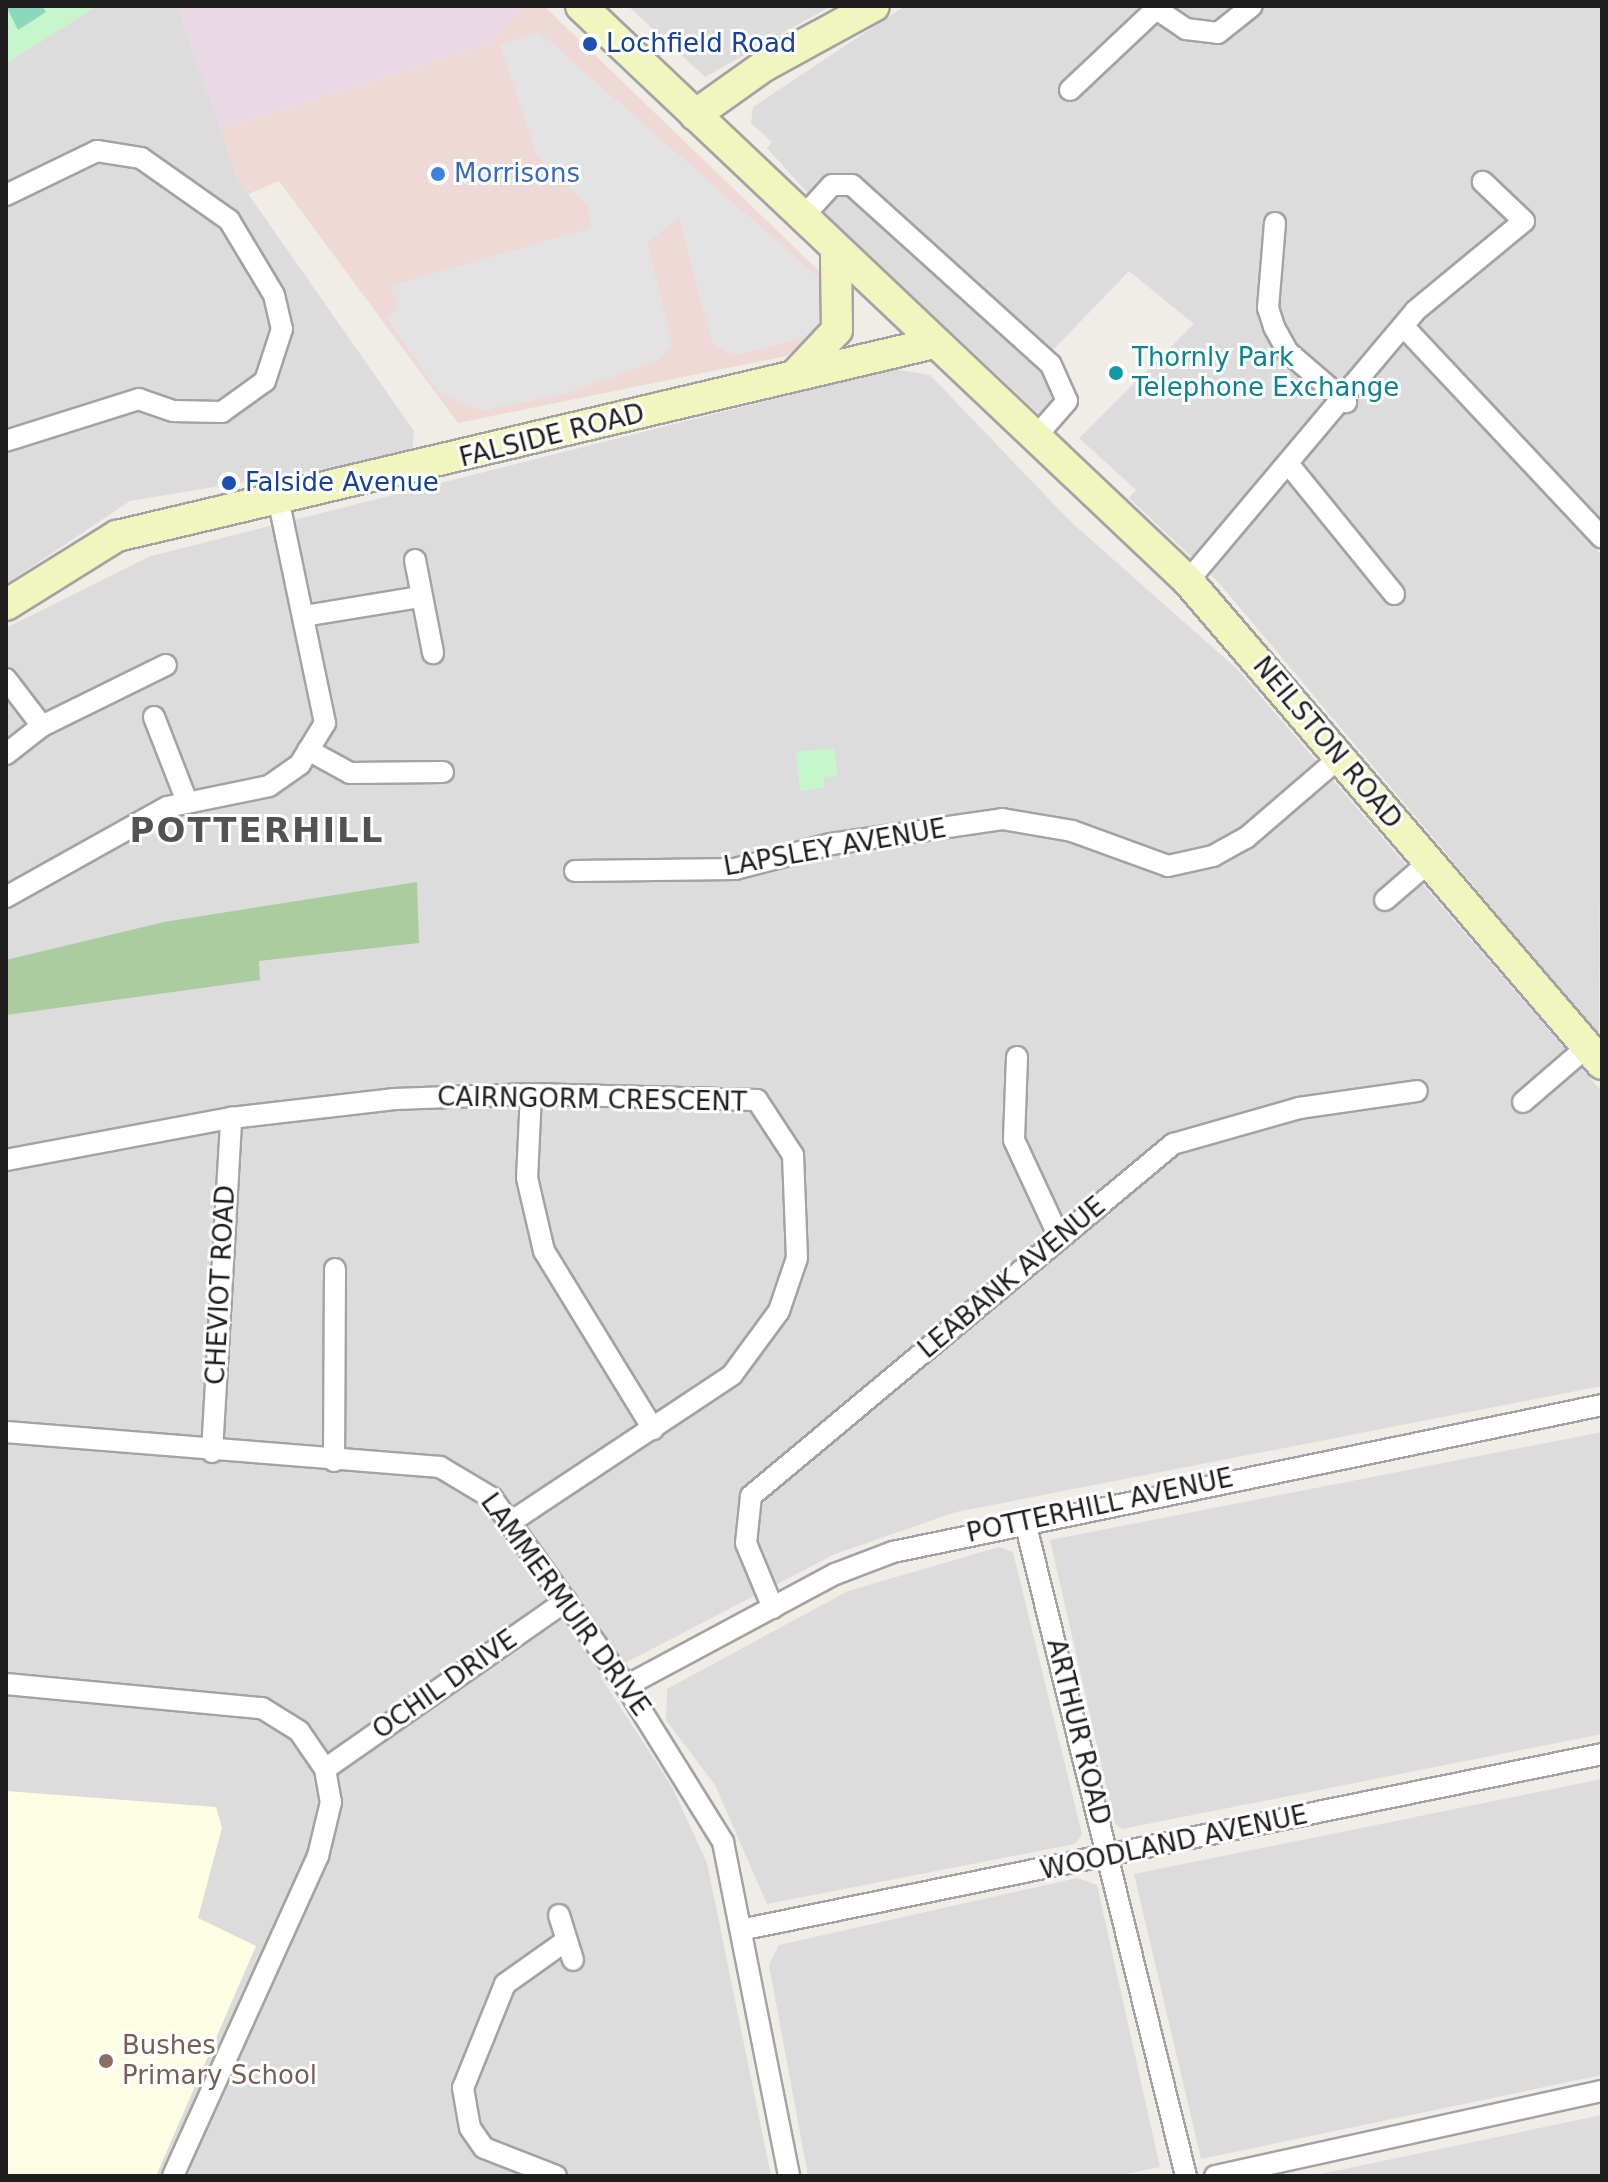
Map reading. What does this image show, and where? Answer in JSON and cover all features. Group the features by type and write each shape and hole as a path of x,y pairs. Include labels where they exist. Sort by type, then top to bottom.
{"main road":[{"name":"NEILSTON ROAD","path":"581,6 930,344 1188,581 1595,1055"},
{"path":"695,115 724,101 764,66 874,6"},
{"path":"788,380 837,330 836,254"},
{"name":"FALSIDE ROAD","path":"6,605 117,536 930,344"}],"street":[{"path":"1070,90 1154,8 1186,29 1218,33 1252,6"},
{"path":"6,195 97,151 141,158 229,220 274,295 282,329 265,381 222,412 173,411 139,399 6,441"},
{"path":"1188,581 1346,402 1404,327 1524,221 1483,182"},
{"path":"800,220 832,185 852,185 1051,365 1067,401 1033,440"},
{"path":"1275,223 1268,308 1274,327 1288,352 1346,402"},
{"path":"1404,327 1602,538"},
{"path":"1290,466 1394,594"},
{"path":"6,897 186,799 269,786 308,750 325,723 278,499"},
{"path":"415,560 433,653"},
{"path":"304,616 420,597"},
{"path":"6,754 42,726 166,665"},
{"path":"6,679 42,726"},
{"path":"154,717 186,799"},
{"path":"308,750 350,773 443,772"},
{"name":"LAPSLEY AVENUE","path":"575,871 735,869 831,844 1002,819 1072,831 1168,866 1213,856 1246,838 1339,758"},
{"path":"1385,900 1429,862"},
{"path":"1523,1102 1595,1055"},
{"path":"1017,1057 1014,1140 1059,1237"},
{"name":"LEABANK AVENUE","path":"773,1608 746,1543 751,1496 1173,1144 1299,1108 1417,1091"},
{"path":"531,1094 527,1178 544,1251 653,1429"},
{"name":"CAIRNGORM CRESCENT","path":"6,1160 231,1118 395,1099 531,1094 757,1100 793,1155 797,1258 779,1311 732,1375 511,1522"},
{"name":"CHEVIOT ROAD","path":"212,1452 231,1118"},
{"path":"334,1461 335,1269"},
{"name":"POTTERHILL AVENUE","path":"626,1686 773,1608 893,1552 1025,1522 1602,1405"},
{"name":"LAMMERMUIR DRIVE","path":"6,1432 212,1452 452,1470 479,1486 511,1522 709,1811 745,1929 787,2176"},
{"name":"ARTHUR ROAD","path":"1025,1522 1110,1857 1186,2176"},
{"name":"OCHIL DRIVE","path":"325,1769 566,1601"},
{"path":"6,1684 262,1708 299,1731 325,1769 331,1802 318,1856 173,2176"},
{"name":"WOODLAND AVENUE","path":"745,1929 1110,1857 1602,1754"},
{"path":"556,2176 484,2148 470,2128 463,2088 505,1984 569,1951 559,1915"},
{"path":"1215,2176 1602,2091"}],"shaded area":[{"path":"97,6 178,6 237,178 414,431 412,454 130,501 6,584 6,63"},
{"path":"178,6 524,6 490,44 220,129"},
{"path":"524,6 544,6 818,270 832,303 826,329 786,356 458,423 279,181 248,194 237,178 220,129 490,44"},
{"path":"628,6 831,6 705,77"},
{"path":"905,6 1602,6 1602,524 1589,540 1602,556 1599,1035 1220,584 1129,498 1136,490 1079,438 1194,324 1129,271 1053,350 1056,401 1039,414 830,218 767,148 772,142 751,123 753,107"},
{"path":"539,32 820,279 828,311 814,335 733,356 712,343 679,217 647,243 672,344 660,360 567,393 481,411 439,393 386,317 400,309 390,286 591,228 587,205 537,156 500,45"},
{"path":"893,369 930,375 1071,522 1237,669 1602,1092 1602,1386 956,1512 835,1554 600,1676 671,1785 707,1863 771,2176 6,2176 6,628 151,556"},
{"path":"1602,1432 1602,1734 1122,1829 1115,1824 1050,1540"},
{"path":"999,1547 1013,1552 1082,1834 1075,1844 767,1904 715,1785 666,1720 667,1689 848,1591"},
{"path":"1602,1779 1602,2075 1201,2159 1134,1874"},
{"name":"Bushes Primary School","path":"6,1791 216,1807 222,1828 198,1918 256,1946 156,2176 6,2176"},
{"path":"1077,1878 1097,1885 1160,2167 1116,2176 808,2176 769,1965 779,1945"},
{"path":"1602,2115 1602,2176 1311,2176"}],"green space":[{"path":"6,6 97,6 6,63"},
{"path":"6,6 42,6 46,12 18,30"},
{"path":"834,748 837,776 824,777 824,788 800,791 796,752"},
{"path":"417,882 419,943 259,961 260,980 6,1015 6,960 164,922"}],"place":[{"name":"Lochfield Road","path":"590,44"},
{"name":"Morrisons","path":"438,174"},
{"name":"Thornly Park Telephone Exchange","path":"1116,373"},
{"name":"Falside Avenue","path":"229,483"},
{"name":"Bushes Primary School","path":"106,2061"}],"district":[{"name":"POTTERHILL","path":"257,831"}]}
